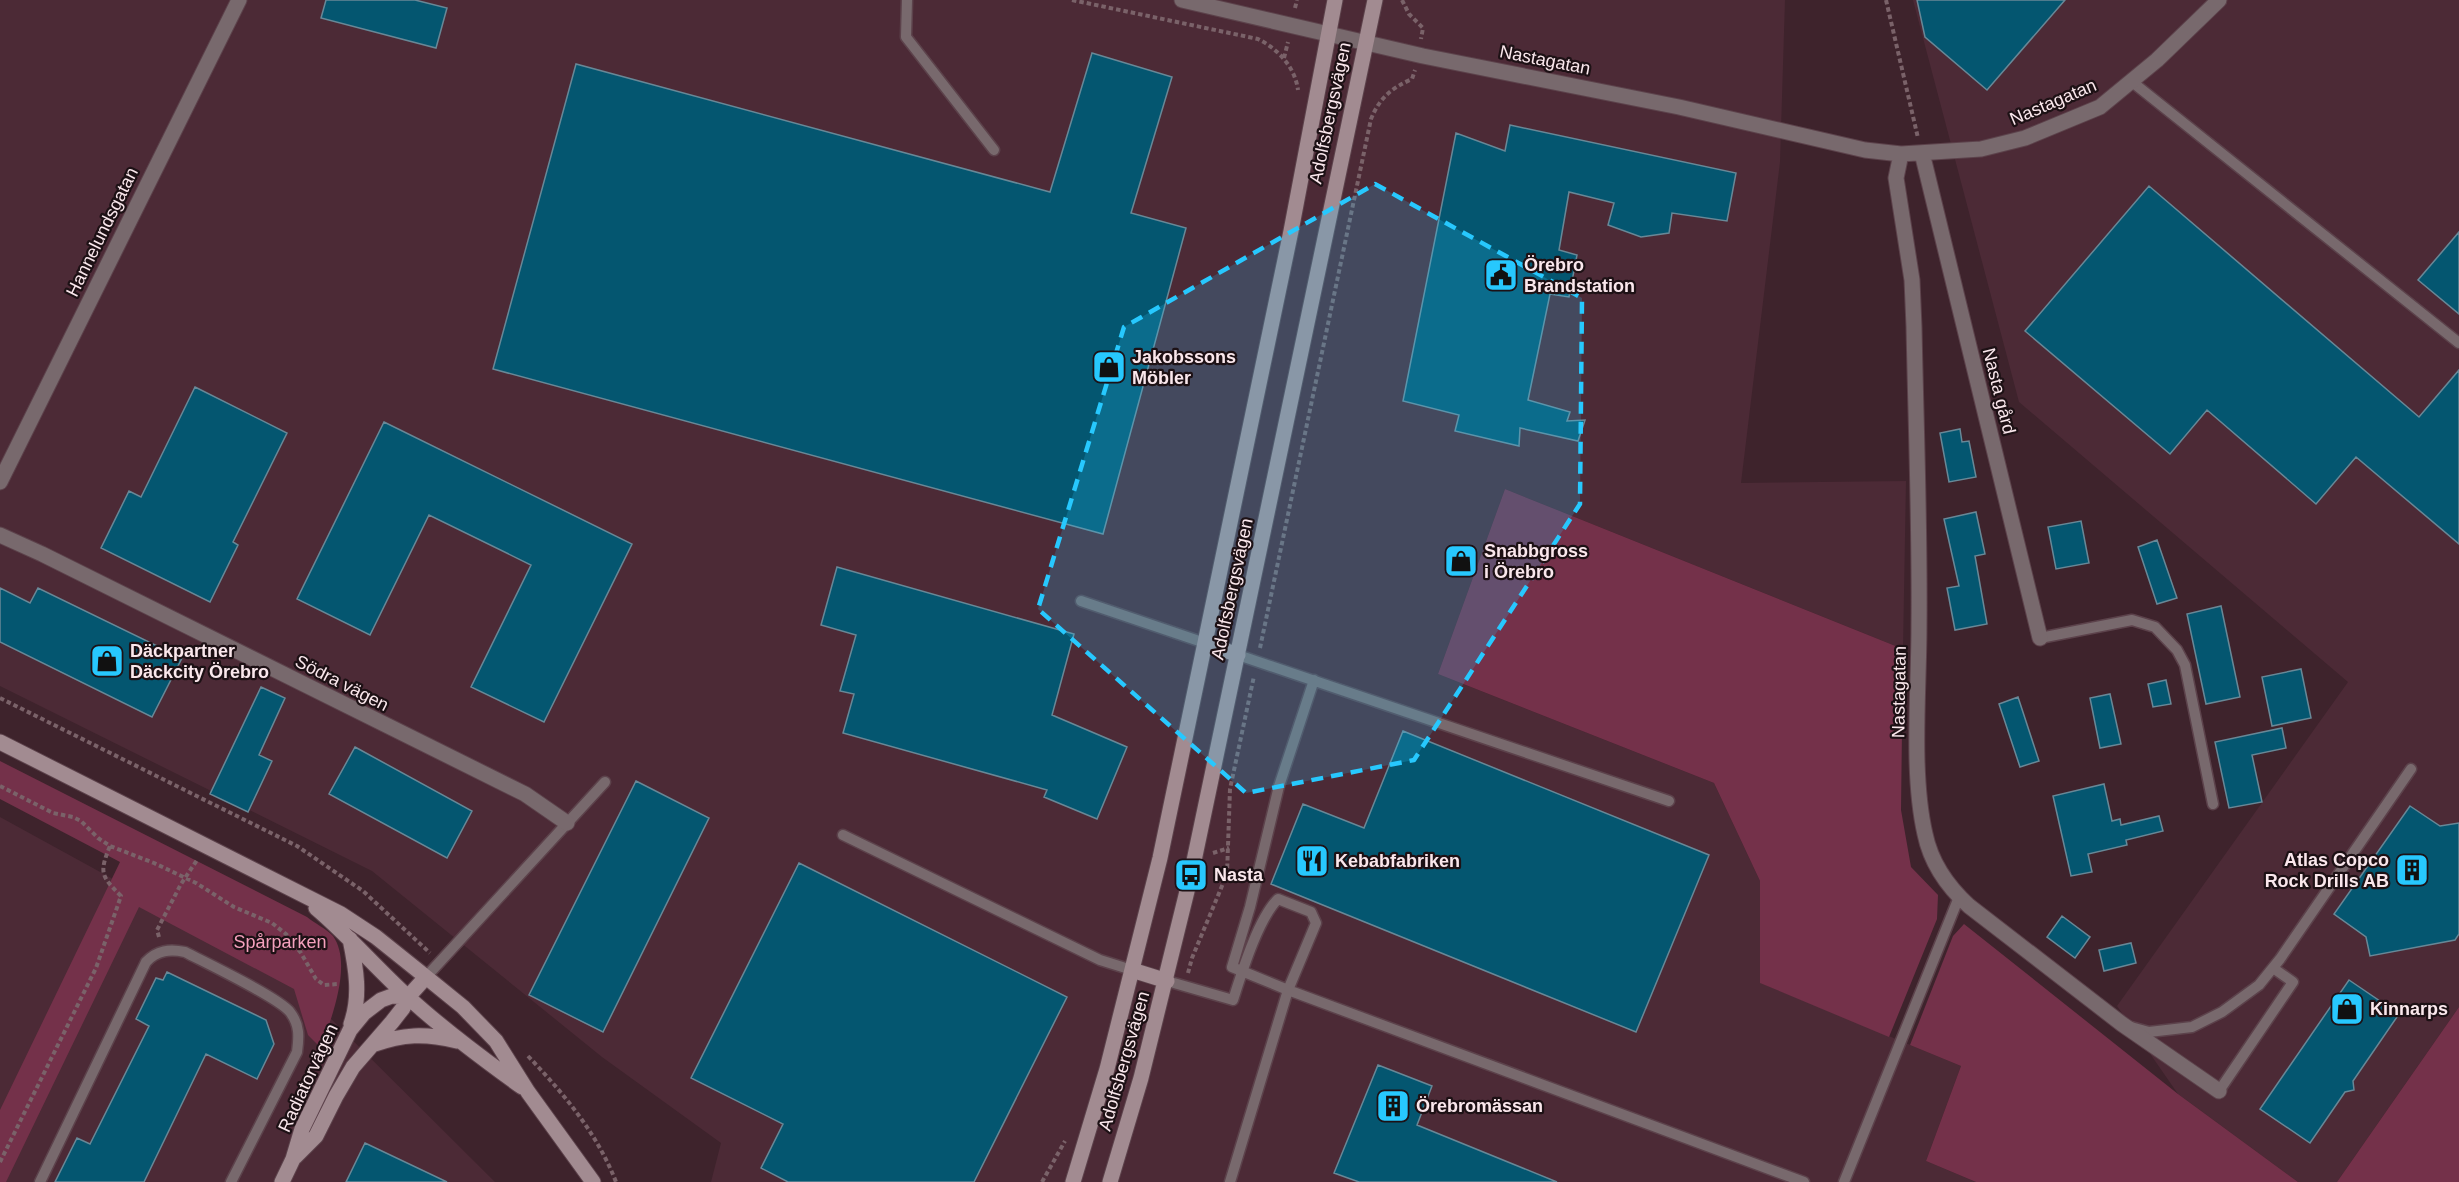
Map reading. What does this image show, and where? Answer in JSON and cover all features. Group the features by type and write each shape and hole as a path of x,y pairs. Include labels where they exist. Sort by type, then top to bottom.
{"main road":[{"name":"Adolfsbergsvägen","path":"1073,1182 1132,970 1160,858 1291,231 1335,0"},
{"name":"Adolfsbergsvägen","path":"1110,1182 1167,981 1238,655 1375,0"},
{"path":"1205,643 1238,655"},
{"path":"0,742 341,914 376,937 463,1007 496,1041 528,1092 593,1182"},
{"path":"300,894 350,939 408,997 459,1042 528,1092"},
{"path":"350,939 355,962 358,998 350,1030"},
{"path":"1132,970 1167,981"},
{"path":"408,997 426,977"},
{"name":"Radiatorvägen","path":"282,1182 293,1159 302,1129 350,1030 364,1013 381,999 392,996 408,997 403,1008 353,1067 316,1136 293,1159"},
{"path":"369,1046 413,1035 431,1035 459,1042"}],"street":[{"name":"Hannelundsgatan","path":"0,482 239,0"},
{"name":"Nastagatan","path":"1182,0 1365,43 1679,107 1865,150 1901,154 1982,149 2025,138 2100,107 2219,0"},
{"name":"Nasta gård","path":"1922,153 2040,638"},
{"name":"Nastagatan","path":"1901,154 1896,178 1912,280 1914,327 1919,624 1919,796 1925,836 1938,869 1952,891 1992,926 2122,1024 2219,1091"},
{"name":"Södra vägen","path":"0,535 525,794 567,823"}],"lane":[{"path":"907,0 906,37 994,150"},
{"path":"2131,81 2459,343"},
{"path":"1081,602 1205,643"},
{"path":"2040,638 2132,620 2155,627 2167,637 2185,665 2213,804"},
{"path":"1238,655 1670,801"},
{"path":"1314,680 1279,786 1250,907 1232,967 1288,990 1804,1182"},
{"path":"2122,1024 2149,1032 2192,1027 2222,1012 2259,985 2411,769"},
{"path":"426,977 605,782"},
{"path":"843,835 1100,960 1132,970"},
{"path":"1844,1182 1959,897"},
{"path":"1167,981 1233,1000 1269,907 1278,899 1311,912 1316,923 1288,990 1230,1182"},
{"path":"40,1182 146,962 154,954 163,951 185,952 284,1006 297,1023 299,1036 297,1052 231,1182"},
{"path":"2219,1091 2293,982 2273,968"}],"path":[{"path":"1072,0 1258,39 1271,45 1284,58 1294,76 1298,93"},
{"path":"1402,0 1410,14 1423,28 1422,33"},
{"path":"1886,0 1922,153"},
{"path":"1192,958 1223,886 1228,863 1230,789 1371,119 1385,94 1394,87 1413,79 1414,73"},
{"path":"0,698 297,846 363,891 440,963"},
{"path":"0,786 53,813 81,821 110,846 154,862 234,908 272,923 286,934 301,953 316,979 324,985 343,984"},
{"path":"163,951 157,930 204,845"},
{"path":"0,1162 100,957 121,896 105,880 102,871 110,846"},
{"path":"1210,855 1229,848"},
{"path":"527,1055 573,1106 605,1154 616,1182"},
{"path":"1042,1182 1069,1133"},
{"path":"1047,1173 1053,1181"}],"highlighted area":[{"path":"1375,184 1582,298 1580,504 1414,760 1246,793 1038,609 1124,327"}],"shaded area":[{"path":"0,0 1785,0 1780,162 1741,483 1906,481 1903,649 1505,489 1438,674 1714,783 1760,881 1761,983 1961,1066 1926,1161 1976,1182 711,1182 721,1143 602,1057 372,871 0,686"},
{"path":"1913,0 2459,0 2459,1007 2337,1182 2298,1182 2178,1094 2117,1006 2348,682 2019,402"},
{"path":"0,817 286,974 495,1182 0,1182"}],"green space":[{"path":"1505,489 1903,649 1901,810 1911,867 1938,895 1937,919 1889,1037 1760,983 1760,881 1714,783 1438,674"},
{"name":"Spårparken","path":"0,761 307,917 330,933 339,948 341,976 321,1048 308,1035 294,989 139,907 6,1182 0,1182 0,1110 120,862 0,799"},
{"path":"1964,924 2178,1094 2298,1182 1976,1182 1926,1161 1961,1066 1910,1045 1953,936"},
{"path":"2459,1007 2459,1182 2337,1182"}],"building":[{"path":"326,0 415,0 447,8 436,48 321,18"},
{"path":"1917,0 2065,0 1987,90 1925,37"},
{"path":"1092,53 1172,77 1131,213 1186,228 1103,534 493,369 576,64 1050,192"},
{"name":"Örebro Brandstation","path":"1510,125 1736,173 1727,221 1672,213 1669,233 1641,237 1608,225 1614,203 1569,192 1559,250 1577,255 1569,297 1550,294 1528,400 1570,412 1567,421 1585,420 1578,441 1520,428 1519,446 1455,431 1459,415 1403,401 1456,133 1505,151"},
{"path":"2149,186 2419,417 2459,370 2459,544 2356,457 2316,504 2207,410 2170,454 2025,331"},
{"path":"2459,232 2459,314 2418,280"},
{"path":"195,387 287,433 233,542 238,545 210,602 101,548 129,491 141,497"},
{"path":"384,422 632,544 544,722 471,687 531,565 429,515 370,635 297,599"},
{"path":"1960,429 1962,442 1969,441 1976,477 1949,482 1940,433"},
{"path":"1976,512 1985,554 1975,556 1987,624 1955,630 1947,588 1959,586 1944,519"},
{"path":"2081,521 2089,563 2056,569 2048,527"},
{"path":"2157,540 2177,598 2157,604 2138,547"},
{"path":"837,567 1074,634 1052,715 1127,747 1097,819 1044,797 1047,790 843,733 854,694 840,691 856,635 821,625"},
{"path":"0,588 30,603 38,588 182,658 152,717 0,642"},
{"path":"2221,606 2240,697 2206,704 2187,614"},
{"path":"2301,669 2311,718 2272,726 2262,677"},
{"path":"2166,680 2171,704 2153,707 2148,684"},
{"path":"261,687 285,698 259,755 272,761 248,812 210,794"},
{"path":"2110,694 2121,744 2100,748 2090,698"},
{"path":"2018,697 2039,761 2020,767 1999,704"},
{"path":"2282,728 2286,748 2252,755 2262,802 2229,808 2215,742"},
{"path":"1403,731 1709,855 1636,1032 1271,884 1303,804 1364,828"},
{"path":"355,747 472,811 447,858 329,794"},
{"path":"636,781 709,818 603,1032 529,995"},
{"path":"2104,784 2112,821 2120,819 2121,825 2159,816 2163,831 2126,840 2127,845 2088,854 2092,872 2071,876 2053,796"},
{"name":"Atlas Copco Rock Drills AB","path":"2410,806 2440,826 2459,823 2459,934 2455,940 2370,956 2366,937 2334,914"},
{"path":"799,863 1067,997 974,1182 788,1182 761,1168 783,1124 691,1078"},
{"path":"2062,916 2090,937 2075,958 2047,937"},
{"path":"2131,943 2136,963 2104,971 2099,950"},
{"path":"167,972 266,1020 274,1044 257,1079 206,1054 144,1182 55,1182 77,1138 90,1144 149,1026 136,1019 156,978 163,980"},
{"path":"2349,980 2399,1014 2353,1081 2354,1090 2345,1092 2310,1143 2260,1109"},
{"name":"Örebromässan","path":"1378,1065 1432,1086 1417,1125 1557,1182 1359,1182 1334,1173"},
{"path":"365,1143 447,1182 346,1182"}],"place":[{"name":"Örebro Brandstation","path":"1501,275"},
{"name":"Jakobssons Möbler","path":"1109,367"},
{"name":"Snabbgross i Örebro","path":"1461,561"},
{"name":"Däckpartner Däckcity Örebro","path":"107,661"},
{"name":"Kebabfabriken","path":"1312,861"},
{"name":"Atlas Copco Rock Drills AB","path":"2412,870"},
{"name":"Nasta","path":"1191,875"},
{"name":"Kinnarps","path":"2347,1009"},
{"name":"Örebromässan","path":"1393,1106"}]}
